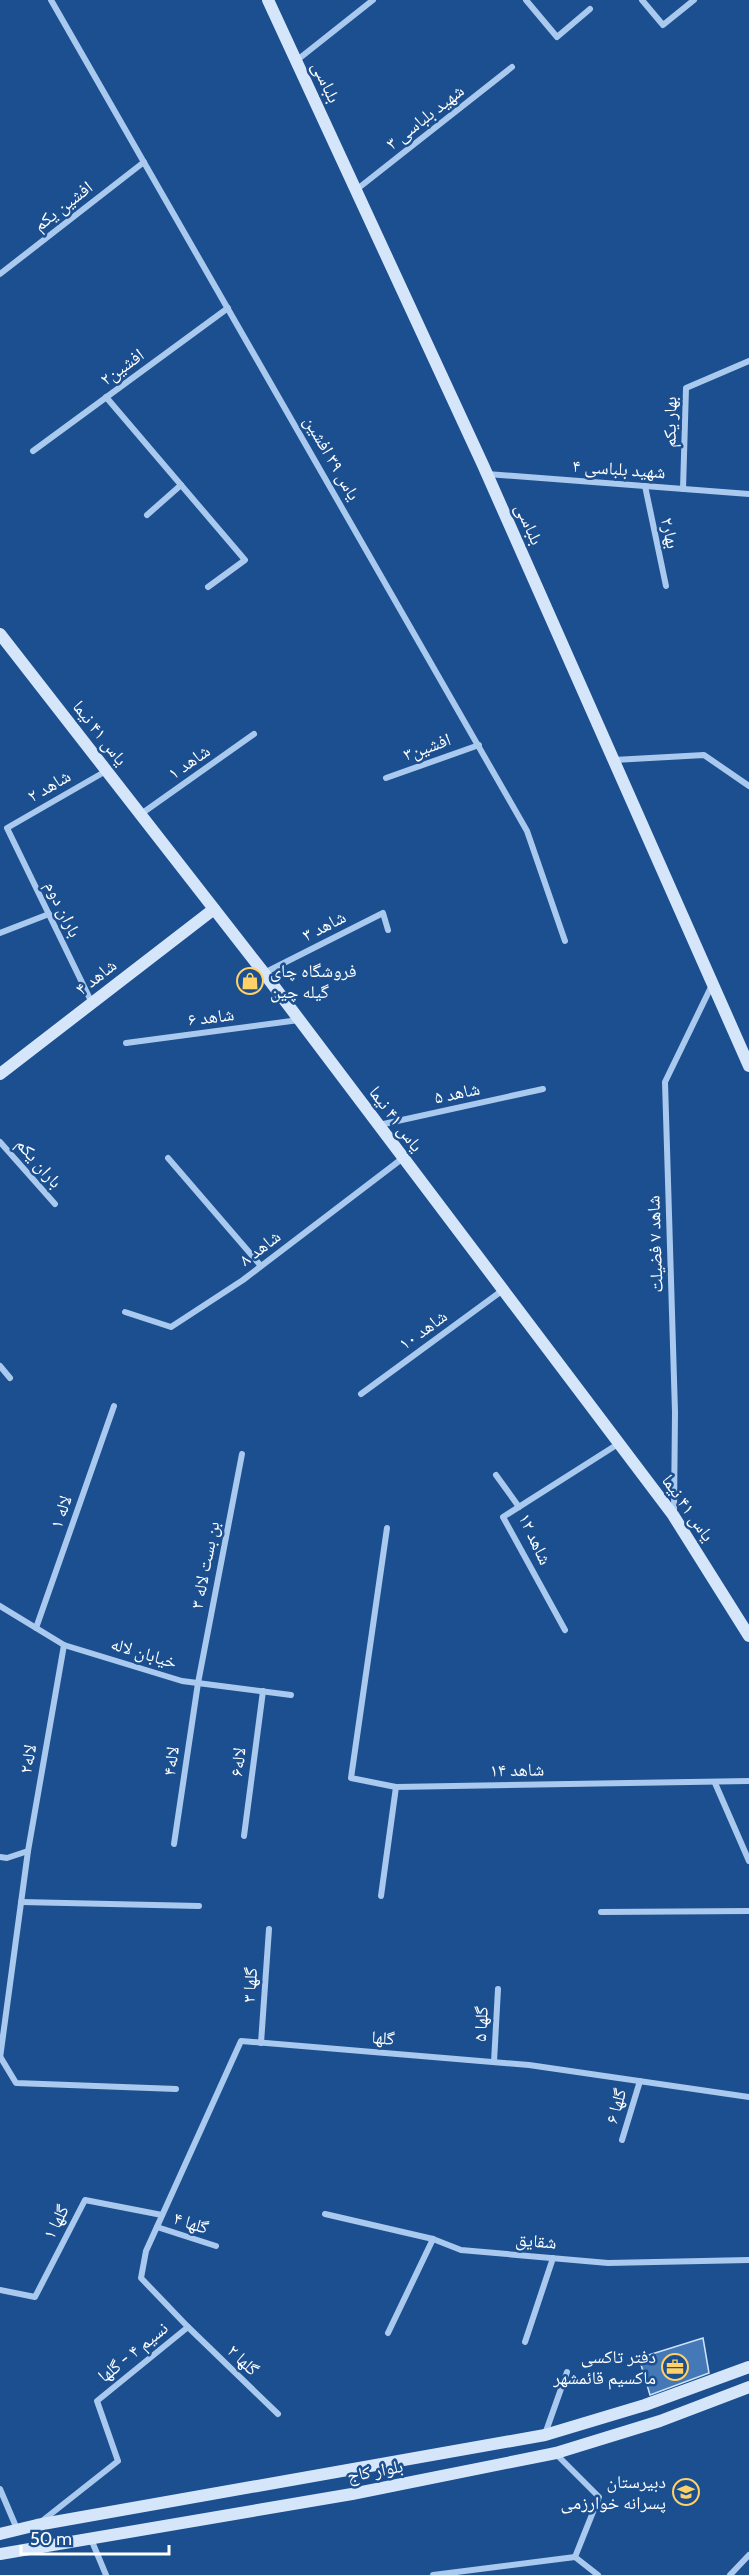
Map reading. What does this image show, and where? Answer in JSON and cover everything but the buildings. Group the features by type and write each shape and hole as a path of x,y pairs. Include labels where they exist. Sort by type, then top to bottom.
{"street":[{"name":"یاس ۳۹ افشین","path":"51,0 527,831 565,941"},
{"name":"بلباسی","path":"268,0 487,474 749,1066"},
{"path":"296,61 373,0"},
{"path":"526,0 556,37 590,9"},
{"path":"642,0 663,26 694,0"},
{"name":"شهید بلباسی ۳","path":"356,190 512,67"},
{"name":"افشین یکم","path":"0,274 144,162"},
{"name":"افشین۲","path":"33,451 228,308"},
{"name":"بهار یکم","path":"683,489 686,388 749,362"},
{"path":"106,397 245,560 208,587"},
{"name":"شهید بلباسی ۴","path":"487,474 749,494"},
{"path":"147,515 181,484"},
{"name":"بهار۲","path":"645,486 666,586"},
{"name":"یاس ۴۱ نیما","path":"0,634 264,973 618,1444 674,1515 749,1636"},
{"name":"شاهد ۱","path":"140,814 254,734"},
{"name":"افشین۳","path":"386,778 479,745"},
{"path":"614,760 704,755 749,786"},
{"name":"شاهد ۲","path":"7,828 106,771"},
{"name":"باران دوم","path":"7,828 92,1003"},
{"name":"شاهد ۴","path":"0,1074 214,909"},
{"name":"شاهد ۳","path":"264,973 383,913 388,930"},
{"path":"0,933 49,914"},
{"name":"شاهد ۷ فضیلت","path":"674,1515 675,1412 665,1082 713,982"},
{"name":"شاهد ۶","path":"126,1043 299,1020"},
{"name":"شاهد ۵","path":"378,1125 543,1089"},
{"name":"باران یکم","path":"0,1142 55,1204"},
{"path":"168,1158 261,1266"},
{"name":"شاهد ۸","path":"125,1312 171,1327 261,1266 403,1158"},
{"name":"شاهد ۱۰","path":"361,1394 503,1290"},
{"path":"0,1366 10,1378"},
{"name":"لاله ۱","path":"36,1628 114,1406"},
{"name":"شاهد ۱۲","path":"565,1630 503,1516 618,1444"},
{"name":"بن بست لاله ۳","path":"198,1683 242,1454"},
{"path":"496,1475 519,1507"},
{"name":"شاهد ۱۴","path":"387,1528 351,1778 396,1787 749,1781"},
{"name":"خیابان لاله","path":"0,1606 64,1645 182,1681 291,1695"},
{"name":"لاله۲","path":"0,2058 28,1851 64,1645"},
{"name":"لاله۴","path":"174,1844 198,1683"},
{"name":"لاله۶","path":"244,1836 263,1691"},
{"path":"715,1783 749,1860"},
{"path":"381,1896 396,1787"},
{"path":"0,1857 7,1858 28,1851"},
{"path":"21,1902 198,1906"},
{"path":"601,1912 749,1911"},
{"name":"گلها ۳","path":"261,2043 269,1929"},
{"name":"گلها ۵","path":"495,2062 498,1989"},
{"name":"گلها","path":"146,2251 241,2041 495,2062 749,2097"},
{"path":"0,2058 16,2083 176,2089"},
{"name":"گلها ۶","path":"622,2140 640,2081"},
{"name":"گلها ۱","path":"0,2290 35,2297 85,2200 162,2215"},
{"name":"شقایق","path":"326,2214 433,2239 461,2250 608,2263 749,2260"},
{"name":"گلها ۴","path":"157,2227 216,2246"},
{"path":"388,2333 433,2239"},
{"name":"نسیم ۴ - گلها","path":"37,2525 118,2461 97,2401 188,2327 141,2278 146,2251"},
{"path":"525,2342 553,2258"},
{"name":"گلها ۲","path":"188,2327 278,2414"},
{"name":"بلوار کاج","path":"0,2534 37,2525 545,2434 645,2405 749,2367"},
{"path":"545,2434 567,2372"},
{"name":"بلوار کاج","path":"0,2554 352,2494 556,2453 660,2421 749,2387"},
{"path":"556,2453 599,2497 574,2557"},
{"path":"0,2489 17,2530"},
{"path":"92,2539 106,2575"},
{"path":"730,2575 749,2555"},
{"path":"433,2575 506,2568 574,2557 598,2575"}],"place":[{"name":"فروشگاه چای گیله‌ چین","path":"250,981"},
{"name":"دفتر تاکسی ماکسیم قائمشهر","path":"675,2367"},
{"name":"دبیرستان پسرانه خوارزمی","path":"686,2492"}]}
